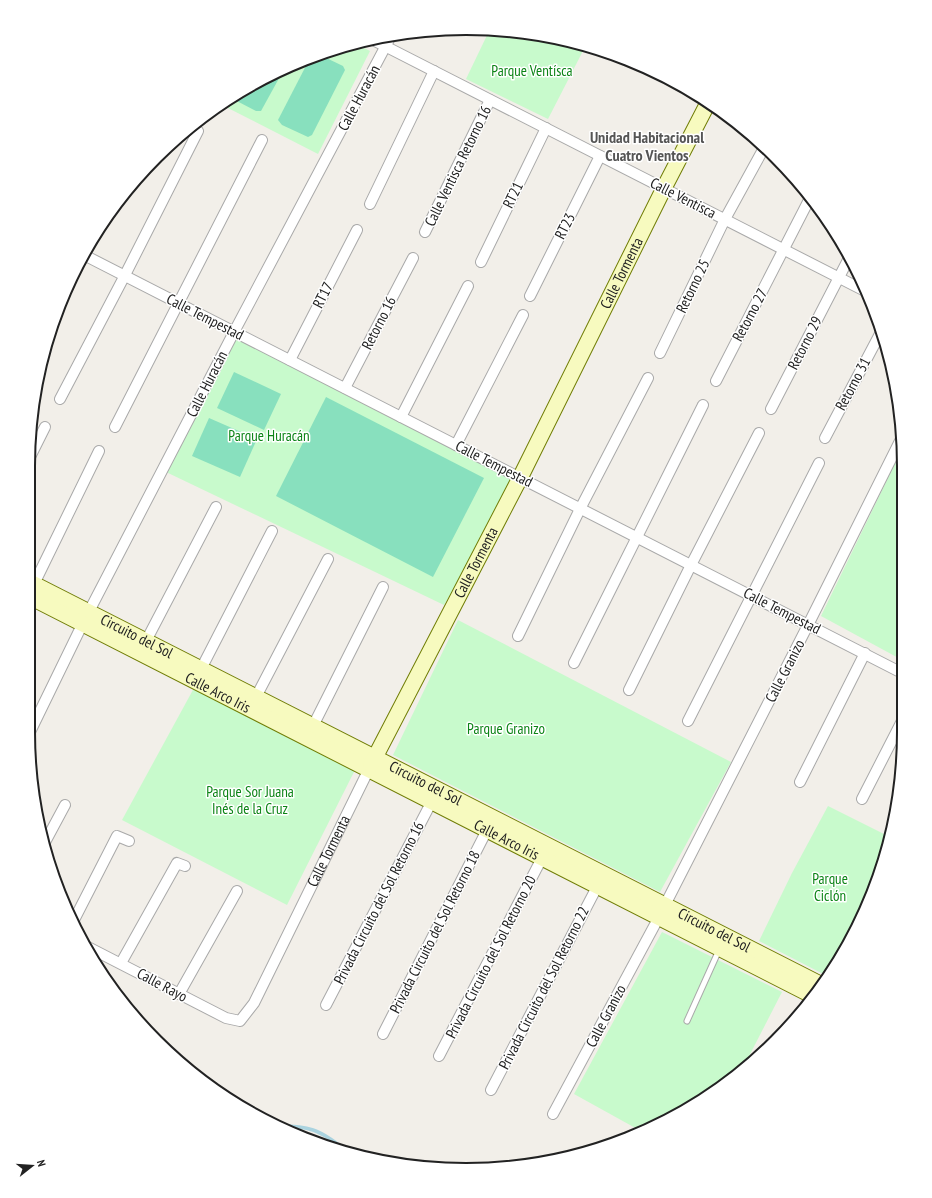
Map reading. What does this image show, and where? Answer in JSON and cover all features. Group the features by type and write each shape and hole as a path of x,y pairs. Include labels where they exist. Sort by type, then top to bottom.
{"street":[{"name":"Calle Huracán","path":"35,722 86,618 234,332 388,42"},
{"name":"Calle Ventisca","path":"380,44 858,287"},
{"path":"370,204 434,71"},
{"name":"Calle Ventisca Retorno 16","path":"426,232 490,100"},
{"name":"Calle Tormenta","path":"240,1020 254,1003 372,763 520,478 705,108"},
{"name":"RT21","path":"481,262 546,128"},
{"path":"60,399 198,131"},
{"path":"115,427 262,140"},
{"name":"Retorno 25","path":"660,353 725,219 762,152"},
{"name":"RT23","path":"530,296 600,156"},
{"name":"Retorno 27","path":"716,381 807,203"},
{"name":"RT17","path":"290,360 357,230"},
{"name":"Calle Tempestad","path":"89,258 897,670"},
{"name":"Retorno 16","path":"345,388 412,258"},
{"name":"Retorno 29","path":"771,409 846,263"},
{"path":"401,417 468,286"},
{"path":"456,445 522,315"},
{"name":"Retorno 31","path":"825,438 877,339"},
{"path":"518,636 580,508 648,378"},
{"path":"574,663 703,405"},
{"path":"36,446 45,427"},
{"path":"629,690 758,433"},
{"name":"Calle Granizo","path":"553,1114 662,911 896,448"},
{"path":"35,577 99,451"},
{"path":"688,721 818,463"},
{"path":"146,641 216,507"},
{"path":"201,669 272,531"},
{"path":"256,697 328,559"},
{"path":"313,726 383,588"},
{"name":"Calle Arco Iris","path":"35,590 86,618 372,763 432,801 487,830 598,885 662,911 720,948 759,961 809,993"},
{"name":"Circuito del Sol","path":"86,618 146,641 313,726 372,763 759,961 816,983"},
{"path":"800,782 865,653"},
{"path":"862,799 897,731"},
{"name":"Privada Circuito del Sol Retorno 16","path":"326,1005 432,801"},
{"path":"48,836 65,805"},
{"name":"Privada Circuito del Sol Retorno 18","path":"383,1034 487,830"},
{"path":"76,916 117,836 129,842"},
{"name":"Privada Circuito del Sol Retorno 20","path":"439,1056 542,858"},
{"path":"121,963 177,863 185,866"},
{"name":"Privada Circuito del Sol Retorno 22","path":"491,1090 598,885"},
{"path":"178,994 237,891"},
{"name":"Calle Rayo","path":"94,950 226,1018 240,1020"}],"lane":[{"path":"687,1021 720,948"}],"green space":[{"name":"Parque Ventísca","path":"487,36 550,43 583,51 548,119 466,79"},
{"path":"364,48 370,51 318,154 227,108 275,79 327,58"},
{"path":"327,58 343,66 345,70 312,135 308,137 282,125 278,120 306,66"},
{"path":"280,77 261,111 256,111 238,101"},
{"name":"Parque Huracán","path":"234,332 520,478 444,605 166,472"},
{"path":"234,372 281,394 264,430 217,408"},
{"path":"326,397 484,478 433,577 276,496"},
{"path":"209,418 257,439 240,477 192,456"},
{"path":"897,460 897,657 821,616"},
{"name":"Parque Granizo","path":"458,620 731,762 660,892 393,755"},
{"name":"Parque Sor Juana Inés de la Cruz","path":"194,688 356,768 287,905 122,820"},
{"name":"Parque Ciclón","path":"828,806 884,834 874,871 853,923 822,974 759,941 792,873"},
{"path":"662,932 782,992 749,1057 705,1090 657,1119 636,1128 574,1094"}],"waterway":[{"path":"292,1126 317,1131 336,1143"}],"district":[{"name":"Unidad Habitacional Cuatro Vientos","path":"647,146"}]}
